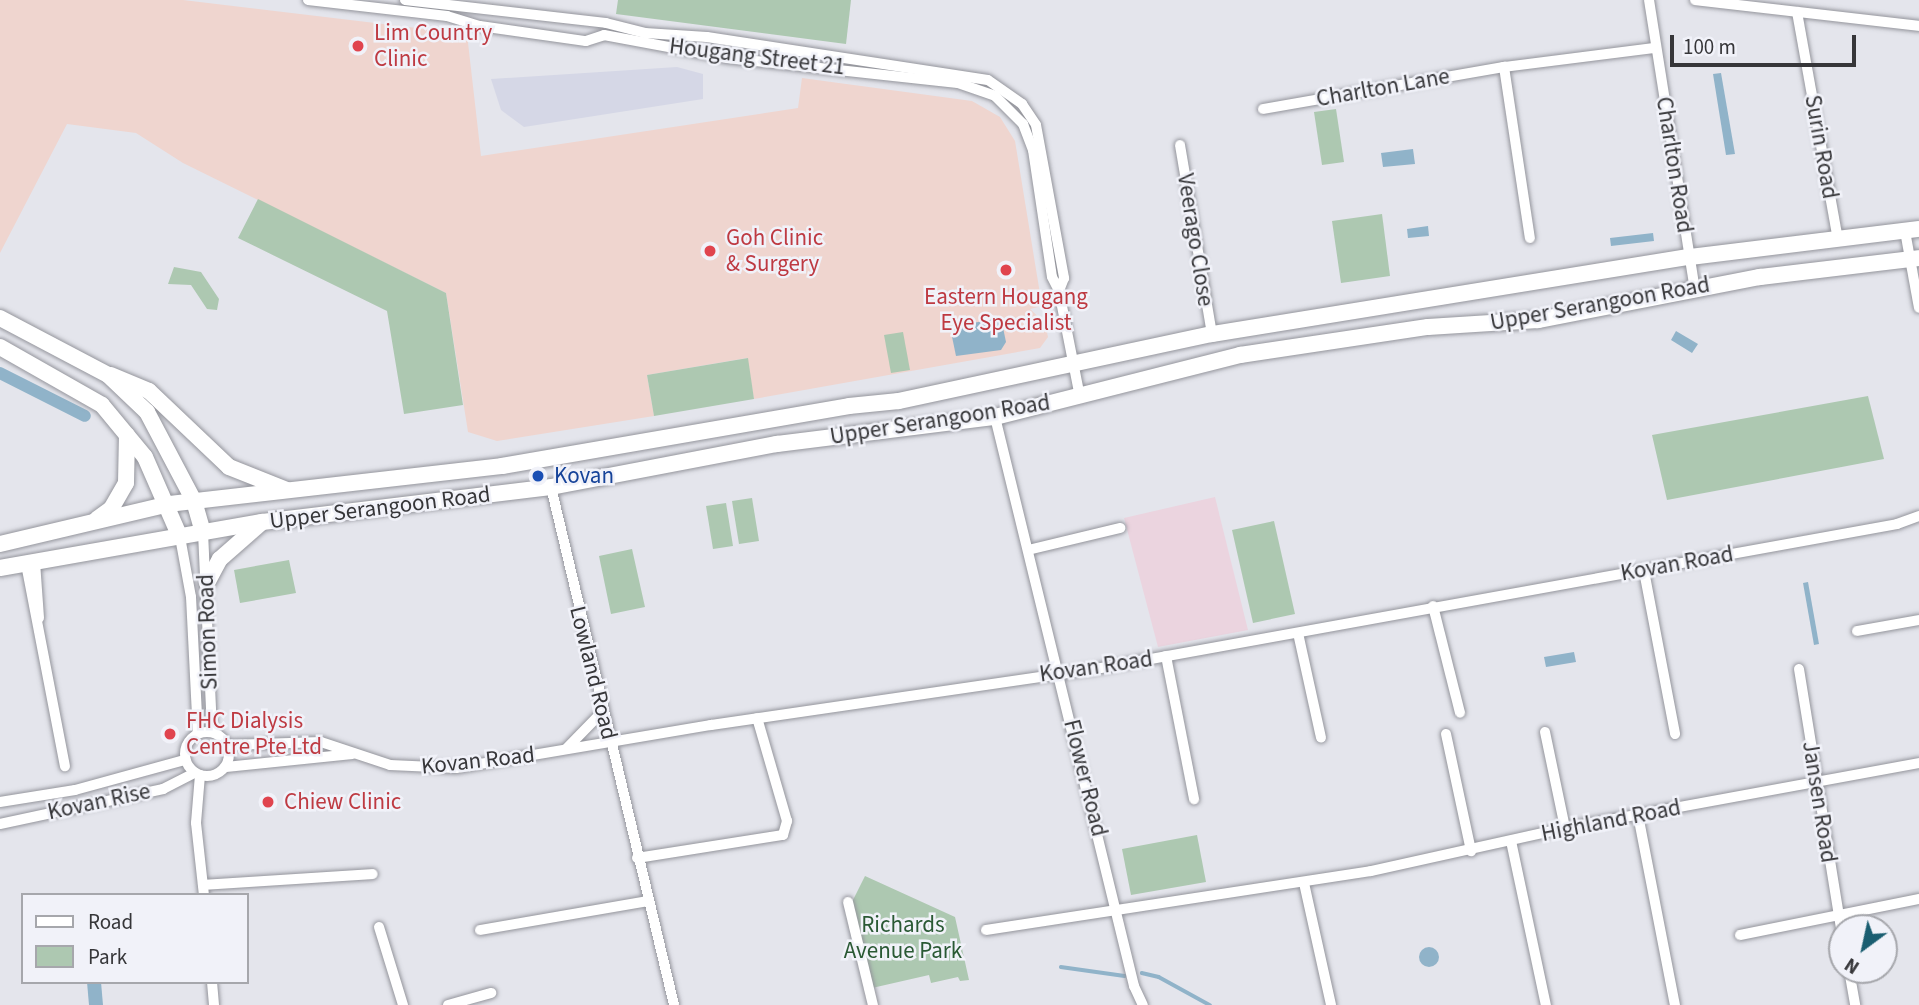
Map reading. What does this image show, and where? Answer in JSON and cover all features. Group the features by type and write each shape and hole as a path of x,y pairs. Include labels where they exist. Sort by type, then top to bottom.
{"main road":[{"name":"Upper Serangoon Road","path":"0,544 169,504 292,492 540,460 849,405 899,401 1212,334 1690,257 1912,230"},
{"name":"Upper Serangoon Road","path":"0,568 262,522 551,487 777,444 995,417 1240,355 1428,327 1538,320 1695,289 1915,258"},
{"path":"0,318 108,375 149,391 229,467 292,492"},
{"path":"0,347 102,405 145,457 169,504 180,537"},
{"path":"108,375 147,412 194,501 203,532"},
{"path":"89,523 110,509 126,482 127,435"},
{"path":"207,583 220,559 262,522"}],"street":[{"name":"Hougang Street 21","path":"308,0 447,16 480,26 586,41 604,35 728,58 979,88 1013,111 1029,138 1052,278 1059,291 1080,397"},
{"name":"Hougang Street 21","path":"405,0 606,23 645,33 707,37 988,80 1022,104 1036,125 1064,278 1059,291"},
{"name":"Charlton Road","path":"1649,0 1695,289"},
{"path":"1695,0 1753,3 1797,12 1919,26"},
{"name":"Surin Road","path":"1797,12 1838,240"},
{"name":"Charlton Lane","path":"1263,109 1504,67 1655,48"},
{"path":"1504,67 1531,238"},
{"name":"Veerago Close","path":"1180,145 1212,334"},
{"path":"1912,230 1919,308"},
{"name":"Flower Road","path":"995,417 1135,986 1143,1005"},
{"name":"Lowland Road","path":"551,487 602,712 674,1005"},
{"name":"Kovan Road","path":"228,746 321,742 352,754 406,768 440,770 610,741 1166,656 1897,524 1919,516"},
{"path":"1028,550 1120,528"},
{"name":"Simon Road","path":"203,532 212,731"},
{"name":"Simon Road","path":"180,537 191,597 198,733"},
{"path":"30,563 65,765"},
{"path":"1644,570 1675,734"},
{"path":"1433,606 1460,713"},
{"path":"1857,631 1919,620"},
{"path":"1298,633 1321,738"},
{"path":"1166,656 1194,799"},
{"name":"Jansen Road","path":"1799,669 1815,782 1838,912"},
{"name":"Kovan Road","path":"564,750 602,712"},
{"path":"638,858 774,839 785,832 787,821 757,718"},
{"path":"197,774 217,774 226,767 228,746 212,731 198,733 187,743 185,760 197,774 203,890 373,874"},
{"path":"1545,732 1565,828"},
{"path":"1446,734 1471,851"},
{"name":"Kovan Road","path":"226,767 352,754"},
{"name":"Kovan Rise","path":"0,802 90,787 185,760"},
{"name":"Highland Road","path":"986,930 1304,883 1471,851 1565,828 1919,763"},
{"name":"Kovan Rise","path":"0,824 172,786 197,774"},
{"path":"172,786 187,789 197,802"},
{"path":"1638,815 1675,1005"},
{"path":"1511,841 1546,1005"},
{"path":"1304,883 1331,1005"},
{"path":"1740,935 1838,912 1919,899"},
{"path":"480,930 648,901"},
{"path":"848,902 873,1005"},
{"path":"379,927 403,1005"},
{"path":"212,984 214,1005"},
{"path":"1851,984 1855,1005"},
{"path":"448,1005 491,993"}],"shaded area":[{"path":"0,0 183,0 467,34 481,156 798,108 802,78 972,101 1000,117 1015,141 1042,306 1030,309 1045,323 1048,337 1040,348 754,399 747,358 647,375 654,416 497,441 468,432 446,293 183,163 136,133 67,124 0,253"},
{"path":"677,67 703,74 703,99 524,127 501,110 491,79"},
{"path":"1215,497 1248,630 1158,647 1124,518"}],"green space":[{"path":"618,0 851,0 846,44 616,14"},
{"path":"1336,109 1344,162 1322,165 1314,112"},
{"path":"258,199 446,293 463,405 404,414 387,311 238,238"},
{"path":"1382,214 1390,276 1341,283 1332,221"},
{"path":"174,267 201,272 219,299 217,310 207,309 191,285 168,284"},
{"path":"903,332 910,370 891,373 884,335"},
{"path":"748,358 754,399 654,416 647,375"},
{"path":"1868,396 1884,459 1667,500 1652,435"},
{"path":"752,498 759,541 739,544 732,501"},
{"path":"726,503 733,546 713,549 706,506"},
{"path":"1274,521 1295,614 1253,623 1232,530"},
{"path":"632,549 645,607 611,614 599,556"},
{"path":"289,560 296,593 240,603 234,570"},
{"path":"1197,835 1206,882 1131,895 1122,849"},
{"name":"Richards Avenue Park","path":"865,876 955,917 969,980 960,981 958,977 931,983 929,975 872,988 852,902"}],"water":[{"path":"1721,73 1735,154 1726,155 1713,74"},
{"path":"1413,149 1415,164 1383,167 1381,153"},
{"path":"1428,226 1429,236 1408,238 1407,229"},
{"path":"1653,233 1654,241 1611,246 1610,238"},
{"path":"1001,318 1006,342 1001,350 956,356 950,327"},
{"path":"1676,331 1698,344 1692,353 1671,340"},
{"path":"1808,582 1819,644 1814,645 1803,583"},
{"path":"1574,652 1576,662 1546,667 1544,657"},
{"path":"1425,947 1433,947 1439,957 1433,967 1425,967 1419,961 1419,953"},
{"path":"87,984 101,984 103,1005 89,1005"}],"waterway":[{"path":"0,373 85,416"},
{"path":"1061,967 1124,976"},
{"path":"1142,973 1159,977 1210,1005"}],"place":[{"name":"Lim Country Clinic","path":"358,46"},
{"name":"Goh Clinic & Surgery","path":"710,251"},
{"name":"Eastern Hougang Eye Specialist","path":"1006,270"},
{"name":"Kovan","path":"538,476"},
{"name":"FHC Dialysis Centre Pte Ltd","path":"170,734"},
{"name":"Chiew Clinic","path":"268,802"}]}
